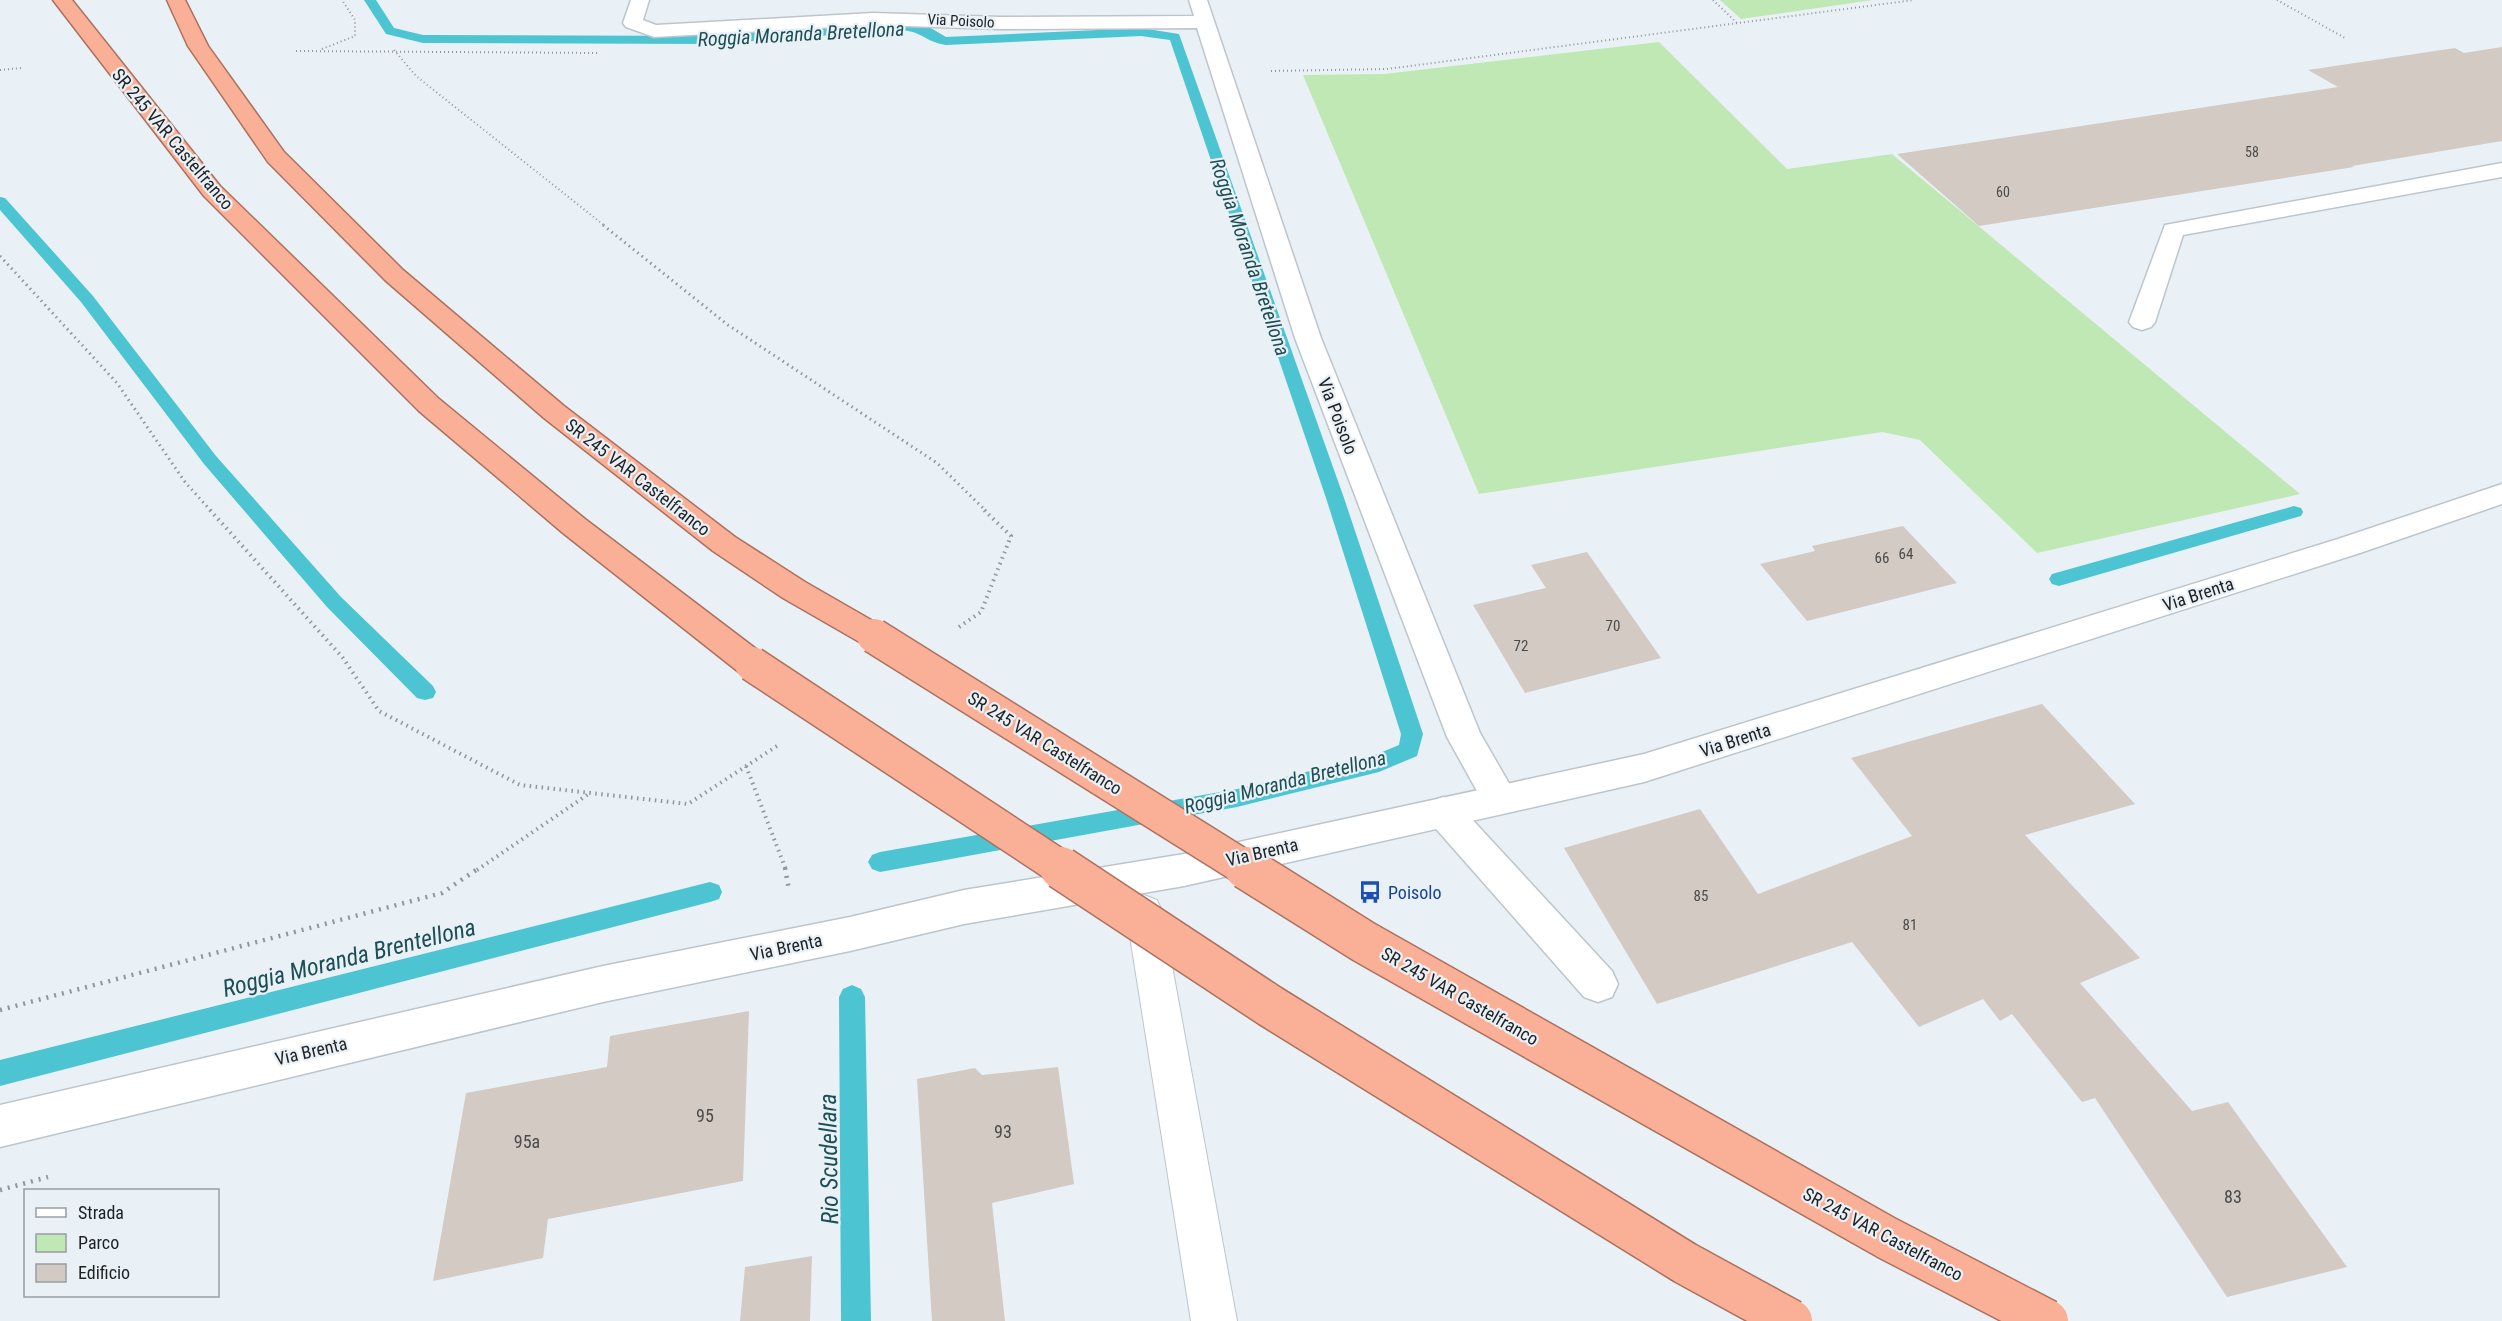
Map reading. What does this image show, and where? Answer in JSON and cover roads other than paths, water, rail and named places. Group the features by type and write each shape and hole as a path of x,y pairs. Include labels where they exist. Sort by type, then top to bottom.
{"highway":[{"name":"SR 245 VAR Castelfranco","path":"62,0 212,190 429,405 574,526 752,664 1270,1005 1685,1263 1791,1321"},
{"name":"SR 245 VAR Castelfranco","path":"176,0 198,46 232,98 276,157 394,275 554,412 724,544 794,590 874,636 1365,942 1887,1238 2047,1321"}],"street":[{"name":"Via Poisolo","path":"640,0 633,23 654,31 873,19 1000,23 1203,11 1312,349 1446,694 1464,737 1500,799"},
{"path":"2142,322 2173,230 2502,170"},
{"name":"Via Brenta","path":"0,1125 603,984 795,946 964,907 1135,878 1644,768 2326,553 2502,494"},
{"path":"1443,812 1598,984"}],"lane":[{"path":"1135,878 1145,915 1214,1321"}],"waterway":[{"name":"Roggia Moranda Bretellona","path":"370,0 390,31 423,39 713,40 899,26 920,27 938,40 946,41 1141,32 1175,37 1335,498 1412,734 1409,750 1379,763 1237,798 880,862"},
{"path":"0,201 87,299 210,460 334,602 425,692"},
{"path":"2059,579 2294,512"},
{"name":"Roggia Moranda Brentellona","path":"0,1073 710,892"},
{"name":"Rio Scudellara","path":"852,997 856,1321"}],"place":[{"name":"Poisolo","path":"1370,892"}]}
